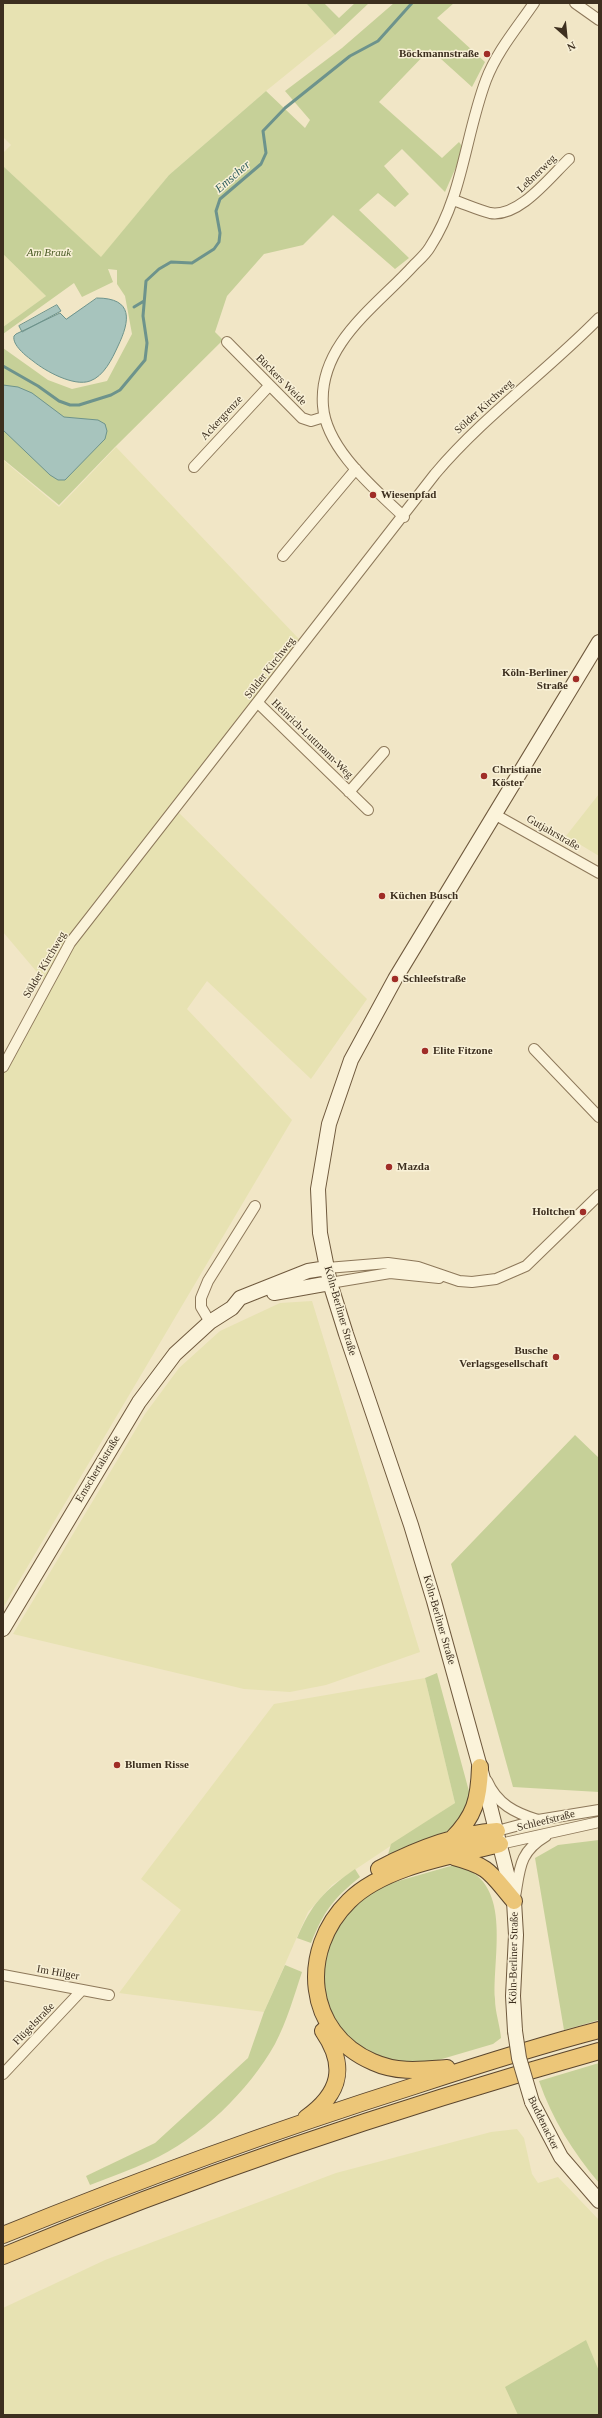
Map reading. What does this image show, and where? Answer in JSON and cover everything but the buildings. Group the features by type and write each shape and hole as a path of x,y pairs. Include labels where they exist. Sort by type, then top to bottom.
{"highway":[{"path":"451,1839 466,1824 473,1812 478,1796 480,1767"},
{"path":"297,2124 324,2101 335,2086 339,2070 337,2056 311,2007 306,1985 308,1964 323,1923 342,1896 365,1878 387,1865 451,1839 468,1834 498,1838"},
{"path":"474,2066 417,2071 395,2069 362,2057 345,2044 331,2028 322,2010 315,1984 316,1966 322,1940 333,1920 349,1901 384,1878 452,1856 498,1838"},
{"path":"452,1856 483,1866 514,1901"},
{"path":"3,2235 178,2166 297,2124 474,2066 599,2030"},
{"path":"3,2256 101,2215 372,2118 469,2088 599,2051"}],"main road":[{"name":"Köln-Berliner Straße","path":"514,2031 513,1996 516,1935 514,1901 480,1767 411,1525 330,1283 320,1233 318,1189 328,1124 342,1083 376,1011 599,642"},
{"name":"Emschertalstraße","path":"3,1629 139,1402 175,1354 210,1322 232,1308 240,1298 308,1271 327,1268"},
{"path":"232,1308 281,1290 330,1283"},
{"name":"Buddenacker","path":"514,2031 519,2058 532,2102 561,2157 599,2201"}],"street":[{"path":"404,517 356,469 339,447 324,417 324,383 337,349 351,328 430,248 453,200 488,76 505,43 534,3"},
{"path":"575,3 599,20"},
{"name":"Leßnerweg","path":"453,200 491,213 507,212 523,204 569,159"},
{"name":"Sölder Kirchweg","path":"3,1067 70,942 460,445 576,342 599,318"},
{"name":"Bückers Weide","path":"227,342 302,418 311,421 324,417"},
{"name":"Ackergrenze","path":"194,467 269,386"},
{"path":"283,556 356,469"},
{"name":"Heinrich-Luttmann-Weg","path":"258,703 368,810"},
{"name":"Heinrich-Luttmann-Weg","path":"349,792 384,752"},
{"name":"Gutjahrstraße","path":"494,814 599,873"},
{"path":"534,1049 599,1117"},
{"path":"327,1268 388,1263 418,1267 443,1277 459,1281 483,1282 516,1272 535,1258 599,1195"},
{"path":"210,1322 201,1307 201,1298 208,1281 255,1206"},
{"path":"330,1283 390,1273 433,1278 443,1277"},
{"name":"Schleefstraße","path":"480,1767 489,1786 505,1806 515,1812 538,1820"},
{"name":"Schleefstraße","path":"498,1838 538,1820 599,1810"},
{"name":"Schleefstraße","path":"498,1838 554,1831 599,1822"},
{"path":"514,1901 524,1854 536,1841 554,1831"},
{"name":"Im Hilger","path":"3,1975 109,1995"},
{"name":"Flügelstraße","path":"3,2074 82,1990"}],"shaded area":[{"path":"3,3 306,3 335,35 266,91 169,175 101,258 3,166 3,153 11,145 3,137"},
{"path":"3,254 46,296 3,327"},
{"path":"116,447 299,639 171,805 367,999 311,1079 207,981 187,1009 292,1120 3,1608 3,1067 47,984 3,932 3,460 59,507"},
{"path":"599,794 599,856 566,836"},
{"path":"312,1301 420,1652 326,1685 290,1692 244,1689 13,1634 145,1414 179,1368 220,1331 280,1303"},
{"path":"425,1678 455,1803 332,1885 308,1912 264,2012 119,1993 181,1910 141,1879 274,1704"},
{"path":"517,2129 524,2138 532,2174 538,2183 558,2177 599,2220 599,2415 3,2415 3,2308 105,2260 336,2173 491,2132"}],"green space":[{"path":"306,3 324,3 339,18 355,3 369,3 335,35"},
{"name":"Am Brauk","path":"394,3 454,3 437,18 485,62 472,87 430,49 379,102 442,158 459,142 464,149 445,192 402,149 384,166 409,194 395,207 378,193 359,210 409,258 395,269 333,215 303,245 264,254 227,296 215,332 223,340 59,505 3,459 3,348 48,380 72,389 107,381 132,334 125,296 117,284 117,270 108,269 113,282 82,297 74,283 3,334 3,327 46,296 3,254 3,166 101,257 169,175 266,91 305,128 310,120 285,91 342,48"},
{"path":"575,1435 599,1458 599,1792 513,1787 451,1564"},
{"path":"437,1673 470,1795 467,1812 448,1833 387,1858 391,1844 455,1803 425,1678"},
{"path":"599,1840 599,2020 564,2030 535,1858 558,1845"},
{"path":"454,1865 473,1873 486,1885 493,1902 497,1941 495,2004 501,2038 493,2044 418,2066 364,2054 330,2018 320,1970 339,1918 356,1901 381,1886"},
{"path":"355,1869 360,1877 330,1906 320,1922 311,1943 297,1938 308,1916 320,1899 335,1884"},
{"path":"285,1965 302,1972 287,2017 275,2044 264,2062 237,2096 204,2127 168,2152 150,2161 90,2185 86,2176 155,2143 248,2058 264,2012"},
{"path":"599,2063 599,2183 580,2159 564,2135 550,2109 539,2081"},
{"path":"586,2340 599,2371 599,2415 518,2415 505,2387"}],"water":[{"path":"97,298 109,299 118,302 126,313 126,320 122,337 113,356 107,366 95,379 76,382 60,377 30,359 17,347 14,339 16,334 60,313 66,319"},
{"path":"57,305 61,311 22,332 19,326"},
{"path":"3,385 18,387 32,393 64,417 98,420 105,424 107,431 105,439 65,480 58,480 50,475 3,430"}],"waterway":[{"name":"Emscher","path":"3,366 38,386 59,401 70,405 79,405 111,395 120,390 145,360 147,343 143,316 146,281 159,269 171,262 192,263 214,249 219,242 220,233 216,211 220,199 261,164 266,153 263,131 285,108 350,56 378,41 412,3"},
{"path":"134,307 144,301"}],"place":[{"name":"Böckmannstraße","path":"487,54"},
{"name":"Wiesenpfad","path":"373,495"},
{"name":"Köln-Berliner Straße","path":"576,679"},
{"name":"Christiane Köster","path":"484,776"},
{"name":"Küchen Busch","path":"382,896"},
{"name":"Schleefstraße","path":"395,979"},
{"name":"Elite Fitzone","path":"425,1051"},
{"name":"Mazda","path":"389,1167"},
{"name":"Holtchen","path":"583,1212"},
{"name":"Busche Verlagsgesellschaft","path":"556,1357"},
{"name":"Blumen Risse","path":"117,1765"}]}
